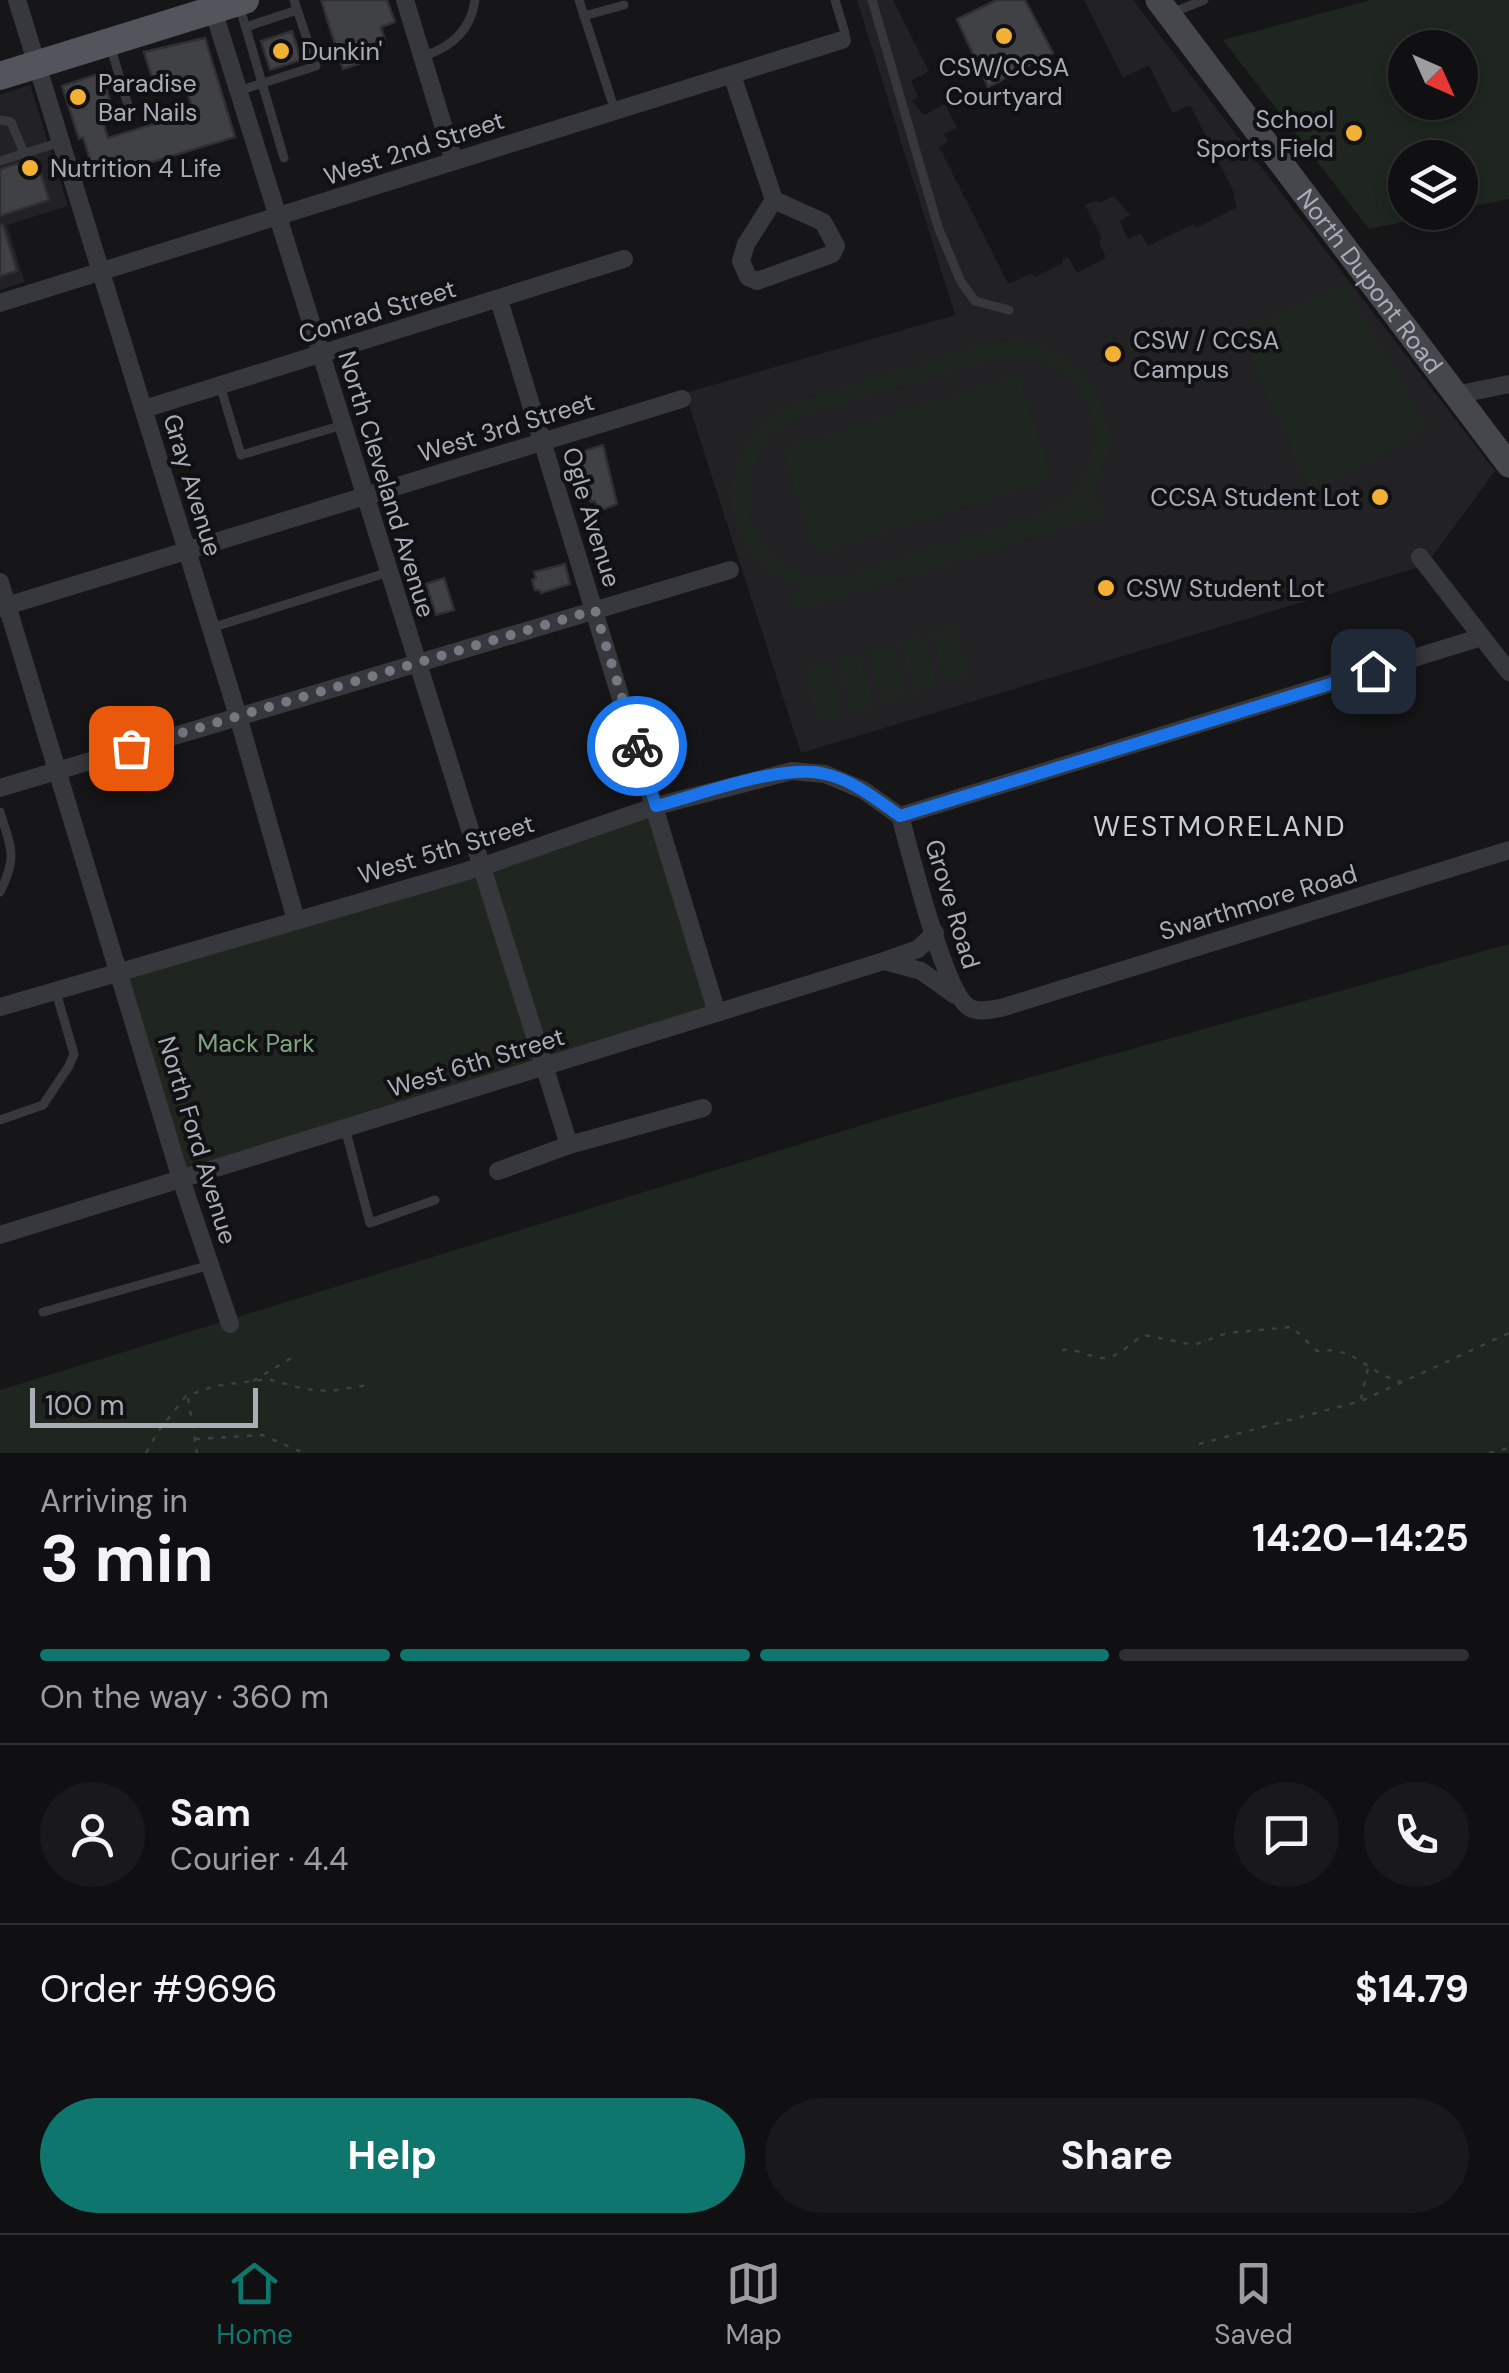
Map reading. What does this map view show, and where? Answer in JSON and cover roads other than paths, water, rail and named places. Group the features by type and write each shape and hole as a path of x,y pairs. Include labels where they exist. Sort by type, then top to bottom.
{"main road":[{"name":"North Dupont Road","path":"1164,7 1509,466"},
{"path":"0,76 230,8"}],"street":[{"name":"Gray Avenue","path":"17,0 238,716 296,920"},
{"path":"405,0 454,162"},
{"name":"North Cleveland Avenue","path":"230,8 238,91 568,1144"},
{"name":"West 2nd Street","path":"0,303 842,40"},
{"path":"732,74 774,200 823,222 836,246 832,254 757,281 748,277 741,260 746,244 774,200"},
{"name":"Conrad Street","path":"144,409 624,259"},
{"name":"Ogle Avenue","path":"499,300 718,1013"},
{"path":"1456,395 1509,384"},
{"name":"West 3rd Street","path":"4,607 682,399"},
{"path":"1420,557 1509,672"},
{"path":"0,788 730,570"},
{"name":"North Ford Avenue","path":"0,582 4,607 59,770 181,1179 230,1324"},
{"path":"900,816 1482,638"},
{"name":"West 5th Street","path":"0,1007 482,867 656,806 792,771 825,774 863,790 900,816"},
{"name":"Grove Road","path":"900,816 943,966 959,998 966,1006 980,1011 1022,1001"},
{"name":"Swarthmore Road","path":"1022,1001 1509,850"},
{"name":"West 6th Street","path":"0,1235 884,961 918,949 935,933"},
{"path":"884,961 920,971 959,998"},
{"path":"498,1171 568,1144 703,1108"}],"lane":[{"path":"422,56 443,50 472,20 475,0"},
{"path":"579,0 615,111"},
{"path":"835,0 845,33 842,40"},
{"path":"872,0 950,258 976,301 1009,310"},
{"path":"1164,7 1204,0"},
{"path":"584,16 624,4"},
{"path":"238,91 264,82 316,66 296,5 230,8 264,82 284,158"},
{"path":"109,43 130,112"},
{"path":"0,120 12,122 24,153"},
{"path":"0,161 61,142"},
{"path":"220,386 242,455 343,425"},
{"path":"210,628 389,572"},
{"path":"0,812 13,858 12,870 0,892"},
{"path":"0,1120 42,1105 69,1066 74,1054 55,990"},
{"path":"346,1128 370,1223 435,1200"},
{"path":"42,1312 210,1264"}],"place":[{"name":"CSW/CCSA Courtyard","path":"1004,36"},
{"name":"Dunkin'","path":"281,51"},
{"name":"Paradise Bar Nails","path":"78,97"},
{"name":"School Sports Field","path":"1354,133"},
{"name":"Nutrition 4 Life","path":"30,168"},
{"name":"CSW / CCSA Campus","path":"1113,354"},
{"name":"CCSA Student Lot","path":"1380,497"},
{"name":"CSW Student Lot","path":"1106,588"}],"district":[{"name":"WESTMORELAND","path":"1220,826"}],"park label":[{"name":"Mack Park","path":"256,1043"}]}
